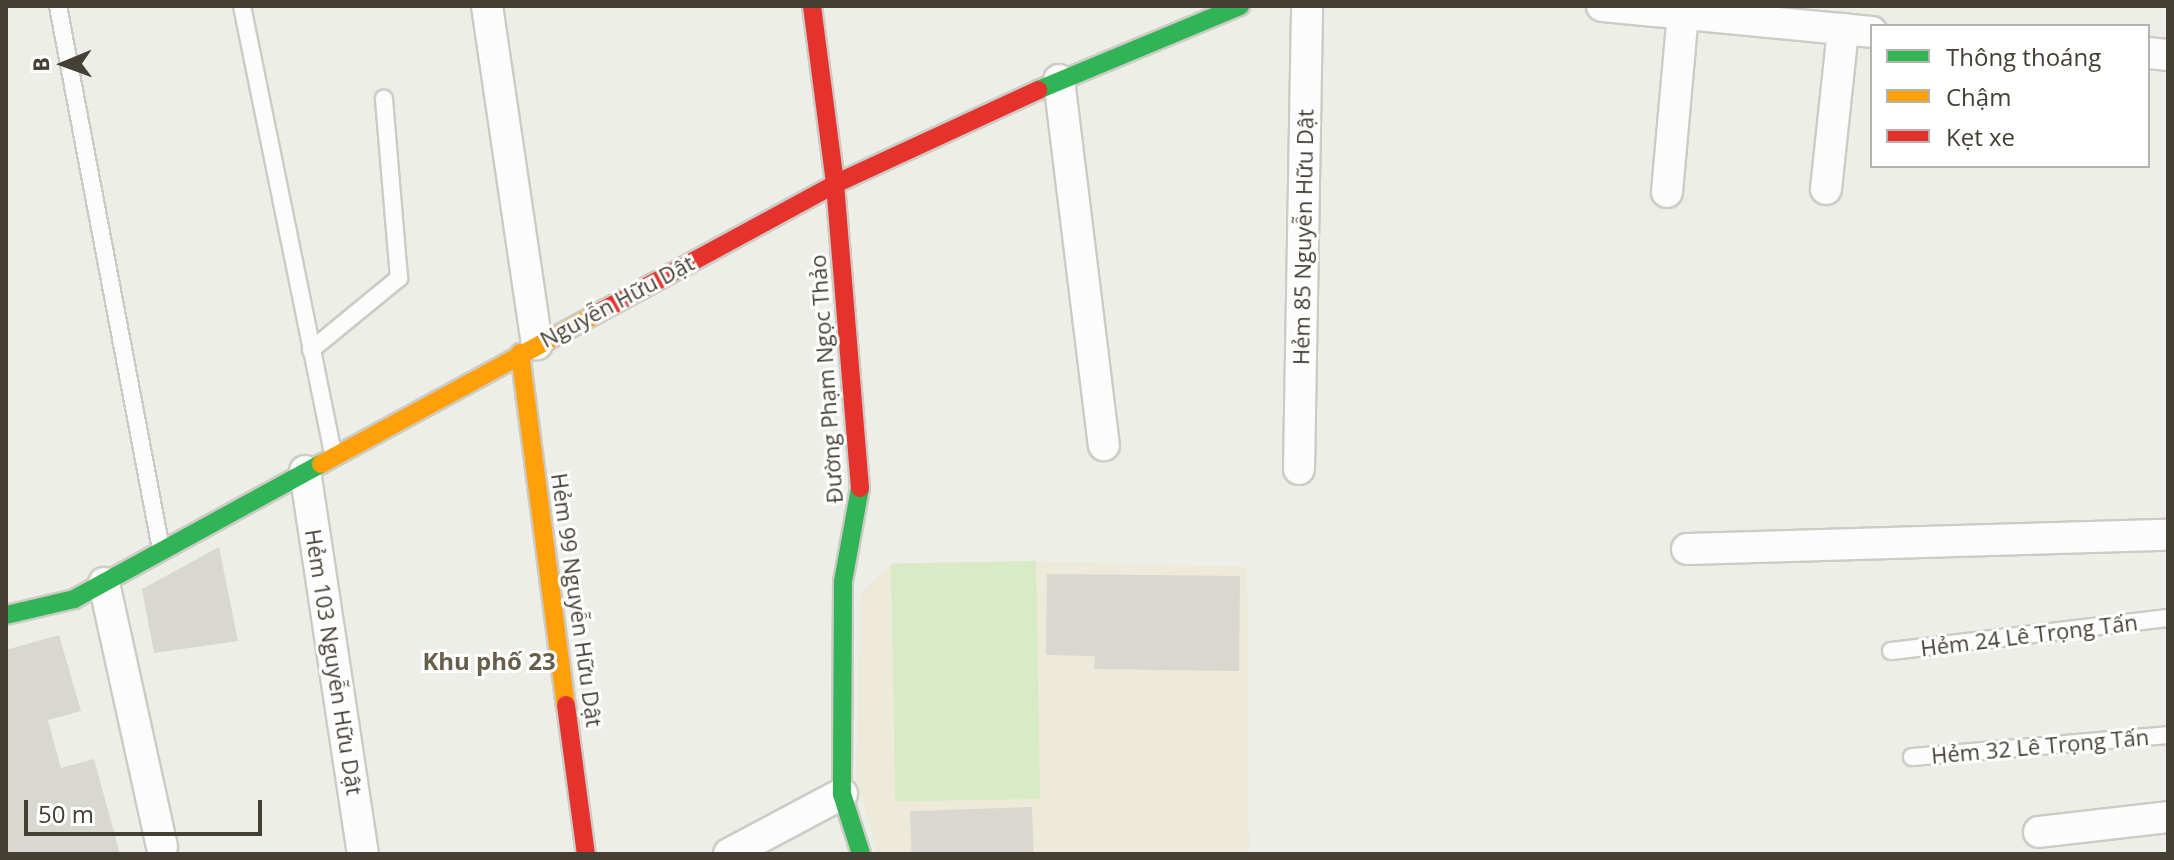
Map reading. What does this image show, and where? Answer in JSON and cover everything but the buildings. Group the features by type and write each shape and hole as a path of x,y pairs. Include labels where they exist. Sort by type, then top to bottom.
{"street":[{"path":"487,6 529,348"},
{"name":"Đường Phạm Ngọc Thảo","path":"812,6 835,184 861,505 843,582 842,794 861,854"},
{"name":"Hẻm 85 Nguyễn Hữu Dật","path":"1299,469 1307,6"},
{"path":"1602,6 1857,30 1826,189"},
{"name":"Nguyễn Hữu Dật","path":"6,615 74,599 529,348 835,184 1059,80 1237,7"},
{"path":"1667,192 1683,14"},
{"path":"1059,80 1104,445"},
{"name":"Hẻm 99 Nguyễn Hữu Dật","path":"529,348 586,854"},
{"name":"Hẻm 103 Nguyễn Hữu Dật","path":"305,471 363,854"},
{"path":"1687,549 2168,535"},
{"path":"104,583 162,847"},
{"path":"729,854 842,794"},
{"path":"2039,832 2168,817"}],"lane":[{"path":"58,6 161,551"},
{"path":"242,6 333,455"},
{"path":"311,350 399,278 384,99"},
{"name":"Hẻm 24 Lê Trọng Tấn","path":"1891,651 2168,618"},
{"name":"Hẻm 32 Lê Trọng Tấn","path":"1912,757 2168,735"}],"shaded area":[{"path":"1036,561 1247,567 1249,854 878,854 856,777 861,591 891,565"}],"green space":[{"path":"1036,561 1040,799 895,801 891,564"}],"traffic: fast":[{"path":"1038,90 1240,6"},
{"path":"6,615 74,599 321,464"},
{"path":"860,488 843,582 842,794 861,854"}],"traffic: slow":[{"path":"321,464 596,314"},
{"path":"520,353 566,705"}],"traffic: jam":[{"path":"812,6 835,184 860,488"},
{"path":"596,314 835,184 1038,90"},
{"path":"566,705 586,854"}],"district":[{"name":"Khu phố 23","path":"489,661"}]}
